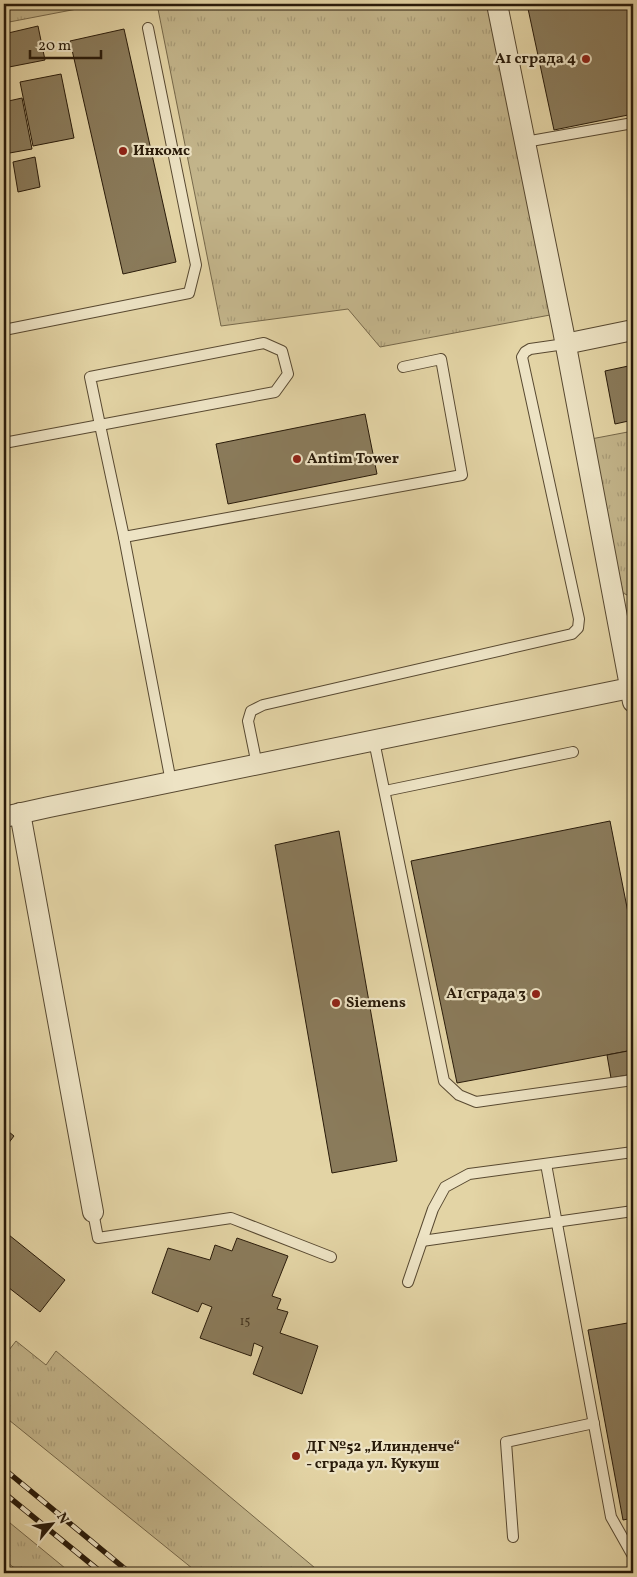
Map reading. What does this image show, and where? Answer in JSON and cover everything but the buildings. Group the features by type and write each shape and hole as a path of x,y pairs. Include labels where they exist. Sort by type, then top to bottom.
{"street":[{"path":"93,1212 12,815 374,741 632,693 497,4"},
{"path":"565,344 633,330"}],"lane":[{"path":"4,330 189,292 196,265 148,28"},
{"path":"525,142 633,124"},
{"path":"4,443 100,426 275,392 288,374 282,351 264,344 90,377 100,426 124,537 171,782"},
{"path":"257,765 248,721 251,711 263,706 572,634 578,628 579,619 522,357 530,349 565,344"},
{"path":"124,537 462,475 441,359 403,367"},
{"path":"374,741 444,1081 459,1095 476,1102 633,1080"},
{"path":"385,791 573,752"},
{"path":"408,1282 433,1209 445,1187 469,1174 633,1152"},
{"path":"546,1164 611,1518 633,1556"},
{"path":"422,1241 633,1211"},
{"path":"93,1212 98,1238 231,1218 331,1257"},
{"path":"513,1537 506,1442 594,1423"}],"green space":[{"path":"4,4 103,4 4,23"},
{"path":"157,4 501,4 550,315 380,347 348,309 221,326"},
{"path":"633,431 633,598 623,593 591,439"},
{"path":"16,1341 46,1365 56,1351 321,1573 198,1573 4,1416 4,1346 9,1350"},
{"path":"4,1518 71,1573 21,1573 4,1560"}],"railway":[{"path":"4,1469 130,1573"},
{"path":"4,1493 102,1573"}],"place":[{"name":"А1 сграда 4","path":"586,59"},
{"name":"Инкомс","path":"123,151"},
{"name":"Antim Tower","path":"297,459"},
{"name":"А1 сграда 3","path":"536,994"},
{"name":"Siemens","path":"336,1003"},
{"name":"ДГ №52 „Илинденче“ - сграда ул. Кукуш","path":"296,1456"}]}
